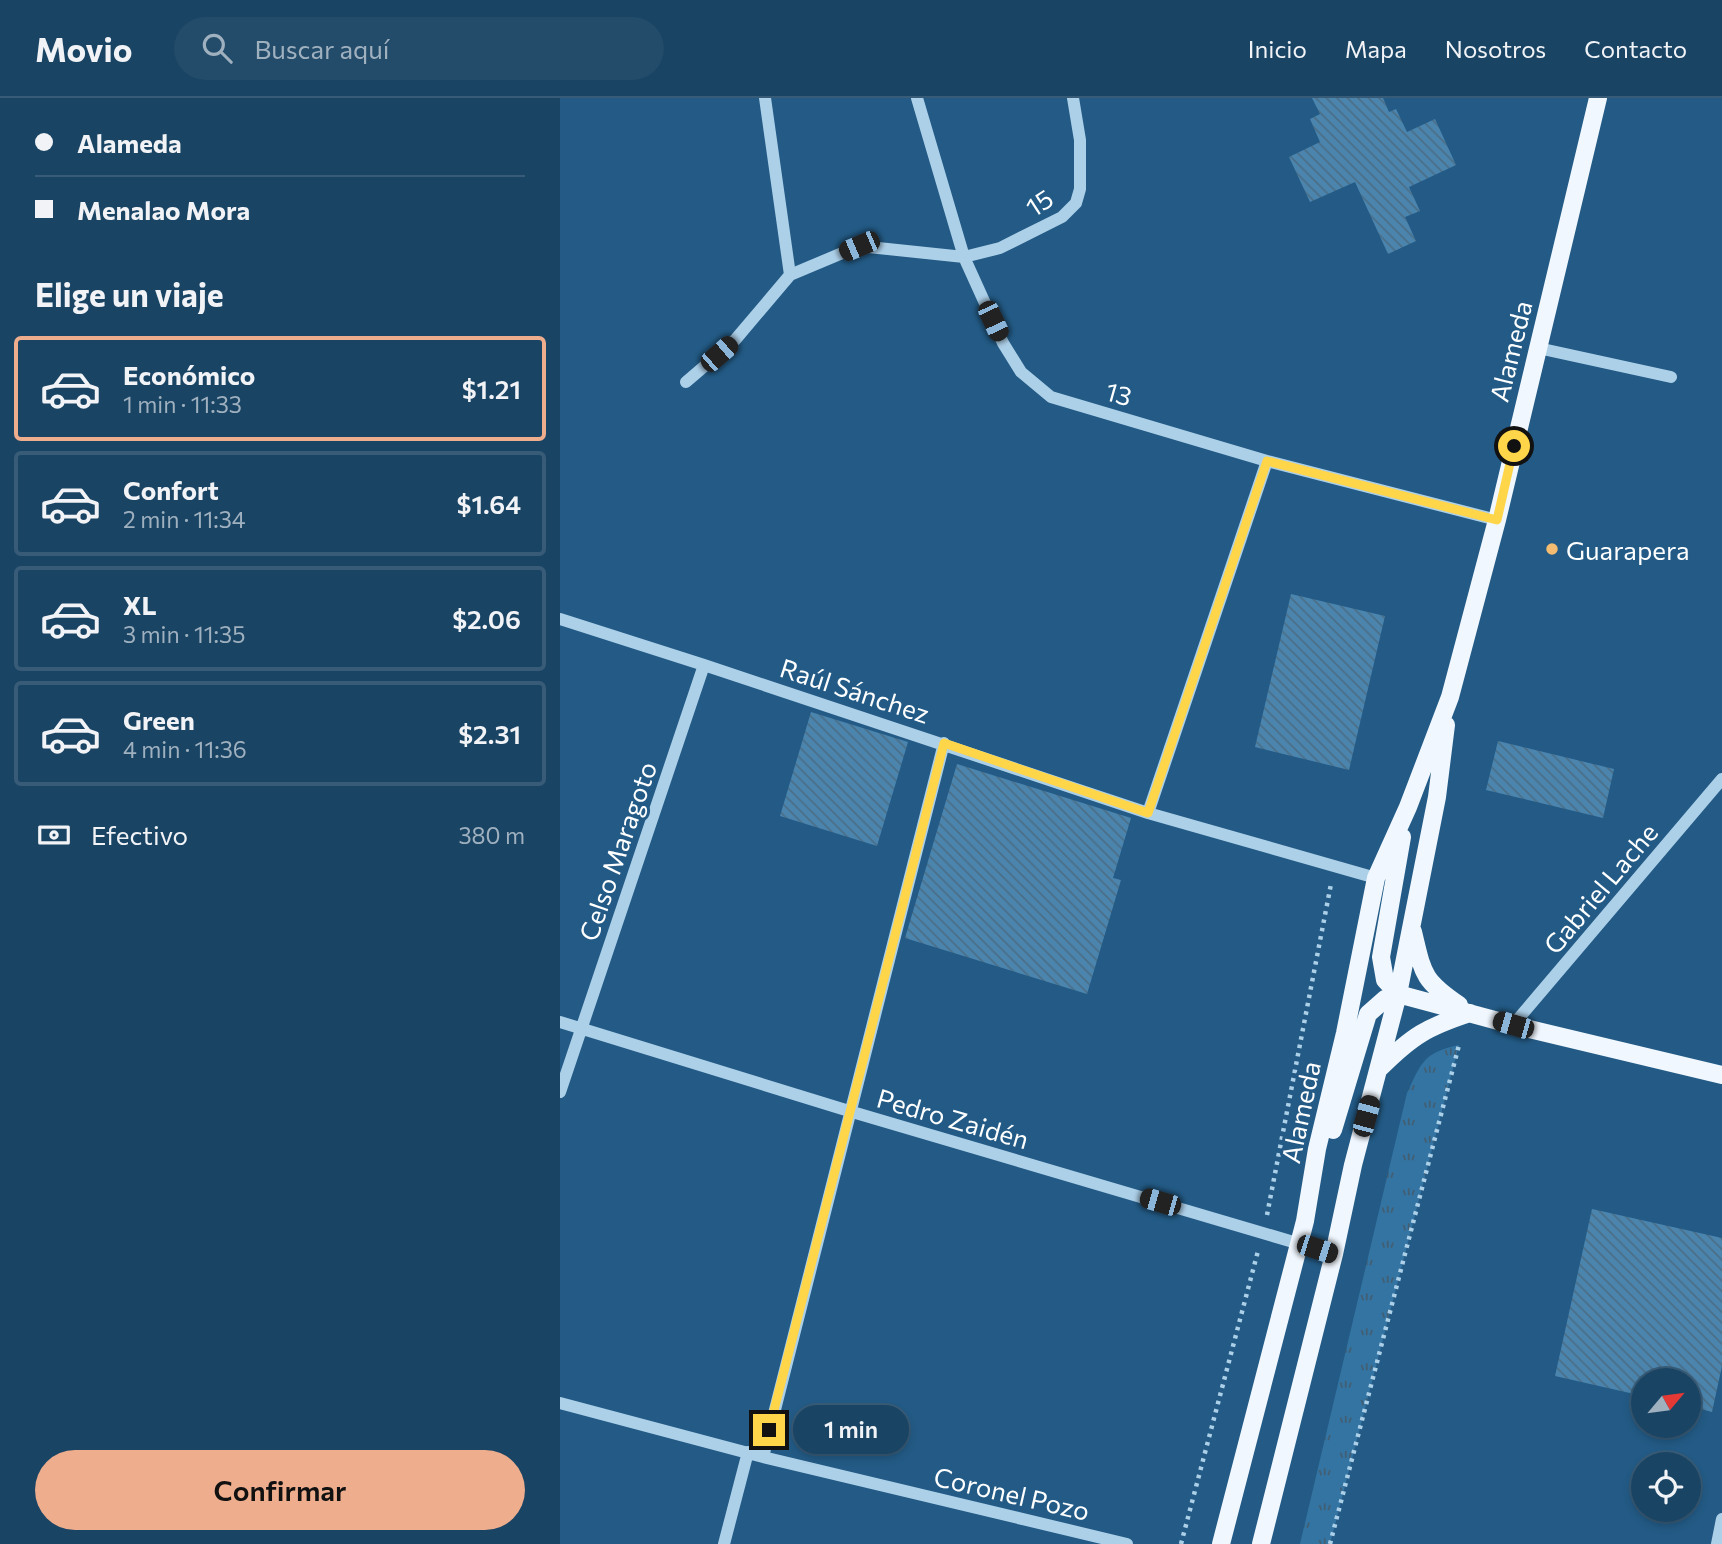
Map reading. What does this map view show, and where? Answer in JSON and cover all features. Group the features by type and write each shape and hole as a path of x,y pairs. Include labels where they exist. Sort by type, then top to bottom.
{"main road":[{"name":"Alameda","path":"1221,1544 1306,1221 1317,1149 1345,1033 1376,878 1408,807 1450,697 1497,520 1598,98"},
{"name":"Alameda","path":"1261,1544 1334,1254 1353,1165 1398,995 1437,797 1450,697"},
{"path":"1398,995 1385,980 1381,957 1408,807"},
{"path":"1411,924 1424,974 1437,990 1470,1013"},
{"path":"1306,1221 1368,1014 1385,999 1398,995 1722,1075"},
{"path":"1380,1068 1434,1024 1470,1013"}],"street":[{"path":"765,98 790,275"},
{"name":"13","path":"917,98 964,257 1003,343 1021,372 1051,397 1267,461 1497,520"},
{"name":"15","path":"964,257 1000,248 1045,227 1062,217 1076,203 1080,188 1080,140 1073,98"},
{"path":"686,382 735,340 790,275 859,246 964,257"},
{"path":"1538,348 1671,377"},
{"path":"1148,813 1267,461"},
{"name":"Raúl Sánchez","path":"560,620 944,743 1148,813 1376,878"},
{"name":"Celso Maragoto","path":"560,1092 704,665"},
{"path":"763,1457 944,743"},
{"name":"Gabriel Lache","path":"1513,1025 1722,779"},
{"name":"Pedro Zaidén","path":"560,1022 849,1111 1334,1254"},
{"name":"Coronel Pozo","path":"560,1403 763,1457 1127,1544"},
{"path":"724,1544 748,1452"},
{"path":"1717,1544 1722,1519"}],"path":[{"path":"1181,1544 1263,1232 1334,866"},
{"path":"1330,1544 1459,1045"}],"green space":[{"path":"1459,1045 1330,1544 1300,1544 1407,1093 1425,1060"}],"building":[{"path":"1312,98 1383,98 1389,112 1396,109 1407,132 1435,119 1456,165 1409,187 1420,211 1405,217 1416,241 1388,254 1355,182 1310,202 1289,157 1320,142 1310,119 1320,114"},
{"path":"1291,594 1385,616 1349,770 1255,747"},
{"path":"811,712 908,742 877,846 780,816"},
{"path":"1498,741 1614,769 1603,818 1486,790"},
{"path":"957,764 1131,818 1113,878 1121,880 1087,994 905,938"},
{"path":"1592,1209 1722,1238 1722,1366 1712,1412 1701,1409 1701,1368 1631,1368 1631,1393 1555,1376"}],"place":[{"name":"Guarapera","path":"1552,549"}],"route":[{"path":"769,1430 944,743 1148,813 1267,461 1497,520 1514,446"}]}
